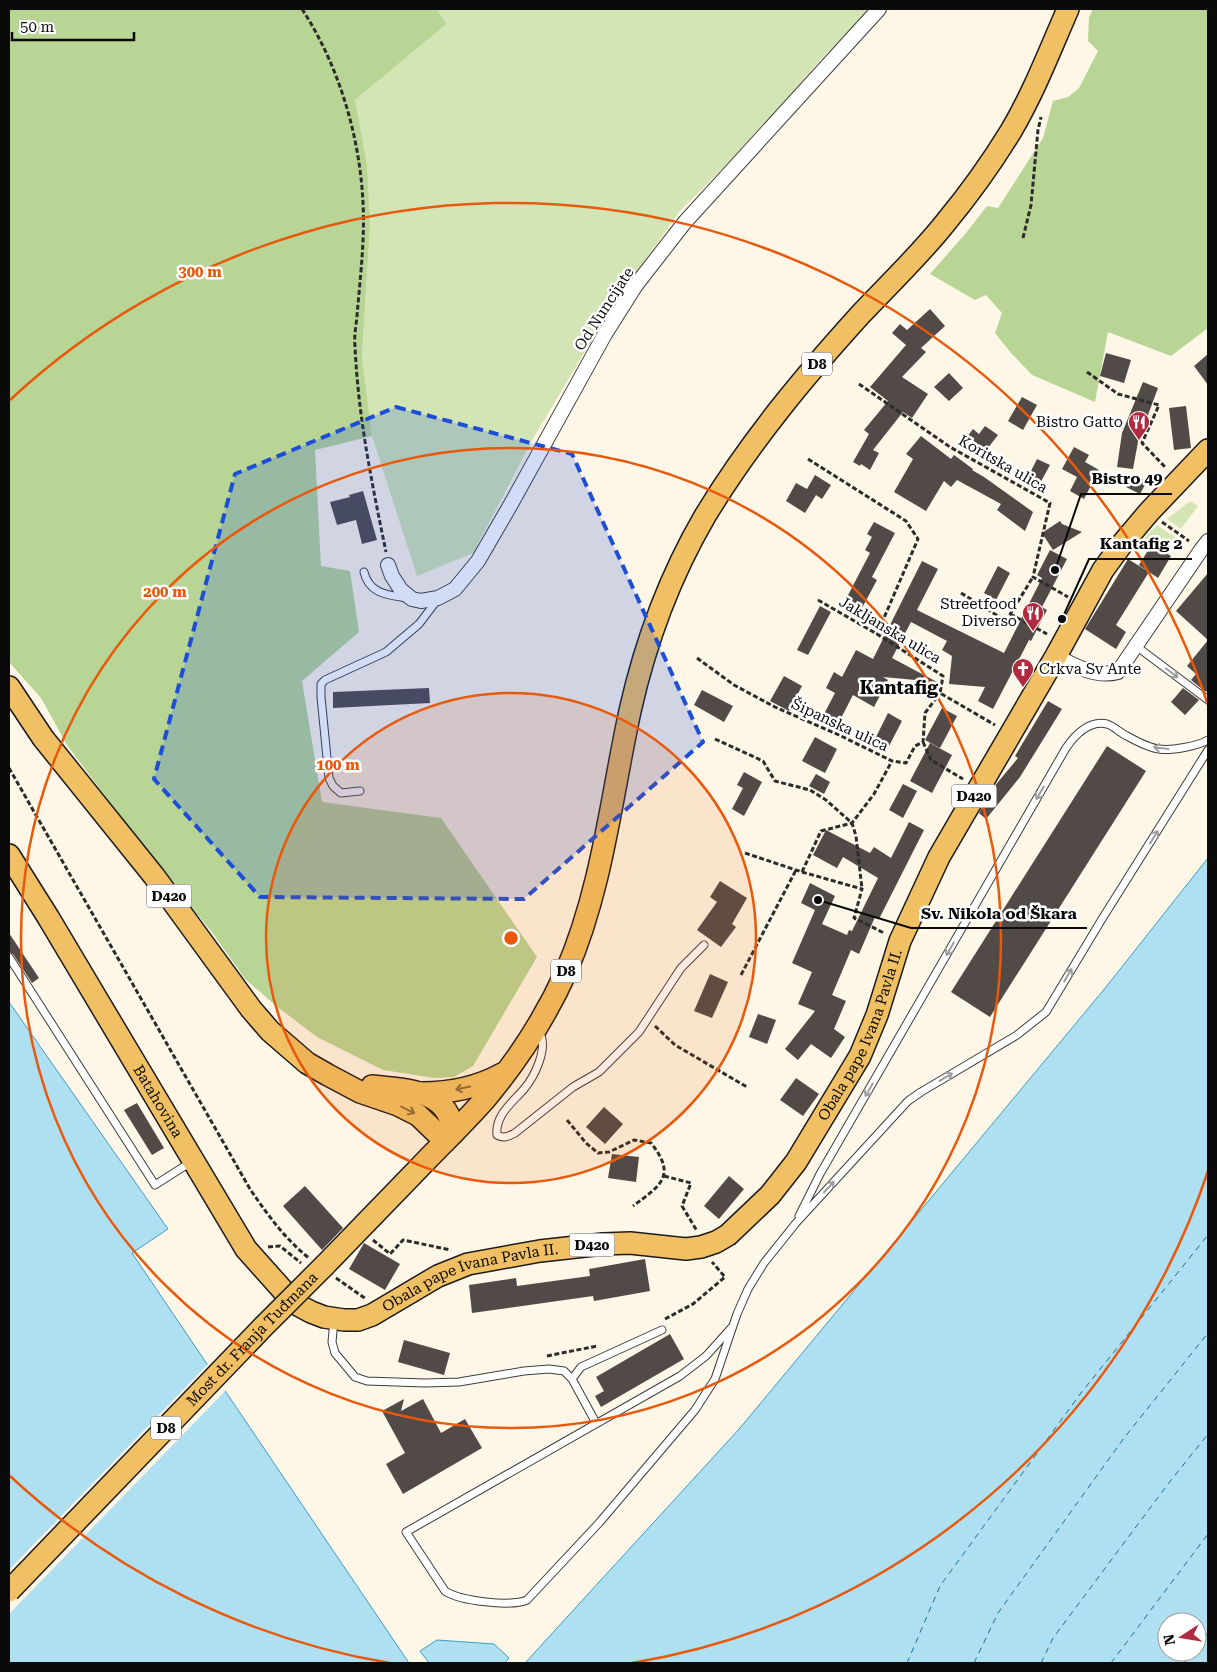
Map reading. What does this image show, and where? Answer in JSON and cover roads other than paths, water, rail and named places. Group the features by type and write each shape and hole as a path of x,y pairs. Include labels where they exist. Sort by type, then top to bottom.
{"main road":[{"name":"D8","path":"449,1137 486,1098 506,1072 536,1027 566,971 602,859 630,710 643,662 658,617 680,563 704,519 734,470 765,426 814,367 930,242 987,168 1029,97 1068,9"},
{"name":"Obala pape Ivana Pavla II.","path":"334,1320 358,1320 372,1315 438,1276 468,1264 540,1251 603,1244 686,1248 716,1242 728,1235 770,1195 796,1162 860,1056 878,1015 894,957 912,913 939,857 1060,649 1103,570 1149,512 1208,450"},
{"name":"D420","path":"9,687 43,738 154,876 251,1009 270,1031 307,1062 372,1097 410,1110 449,1137"},
{"name":"Batahovina","path":"9,855 246,1249 298,1305 334,1320"},
{"path":"418,1093 446,1092 468,1088 490,1081 506,1072"},
{"name":"D420","path":"347,1084 418,1093 435,1100 442,1105 450,1118 449,1137"},
{"name":"Most dr. Franja Tuđmana","path":"9,1591 449,1137"}],"street":[{"name":"Od Nuncijate","path":"438,598 454,589 478,561 605,334 636,285 685,222 879,9"},
{"path":"1060,649 1078,668 1107,674 1118,672 1204,545"},
{"path":"388,565 396,583 412,599 421,601 438,598"}],"lane":[{"path":"364,572 366,580 375,590 388,596 412,599"},
{"path":"360,791 341,792 333,786 329,778 321,684 325,680 386,652 420,624 438,598"},
{"path":"1136,646 1208,700"},
{"path":"796,1223 820,1174 1066,748 1076,735 1087,727 1108,724 1126,736 1159,749 1188,746 1208,740"},
{"path":"732,1326 706,1356 680,1376 596,1422 406,1532 445,1590 453,1596 472,1600 519,1604 527,1600 599,1523 707,1394 715,1379 732,1326 748,1289 764,1263 796,1223 908,1100 1017,1035 1046,1012 1208,750"},
{"path":"536,1027 542,1036 544,1046 542,1056 526,1087 506,1108 499,1120 497,1135 501,1137 507,1137 515,1133 573,1087 599,1072 639,1032 681,968 704,945"},
{"path":"9,957 155,1185 193,1161"},
{"path":"334,1320 332,1342 335,1353 355,1377 367,1381 425,1383 459,1382 524,1371 549,1369 564,1371 572,1379 596,1422"},
{"path":"572,1379 581,1368 662,1330"}],"water":[{"path":"1208,858 1208,1663 525,1663 740,1428 1106,987"},
{"path":"9,1002 168,1229 132,1253 409,1663 9,1663"},
{"path":"437,1640 494,1644 509,1658 505,1663 429,1663 420,1651"}],"place":[{"name":"Bistro Gatto","path":"1139,441"},
{"name":"Bistro 49","path":"1055,570"},
{"name":"Kantafig 2","path":"1062,619"},
{"name":"Streetfood Diverso","path":"1033,632"},
{"name":"Crkva Sv Ante","path":"1023,688"},
{"name":"Sv. Nikola od Škara","path":"818,900"}],"district":[{"name":"Kantafig","path":"899,688"}]}
